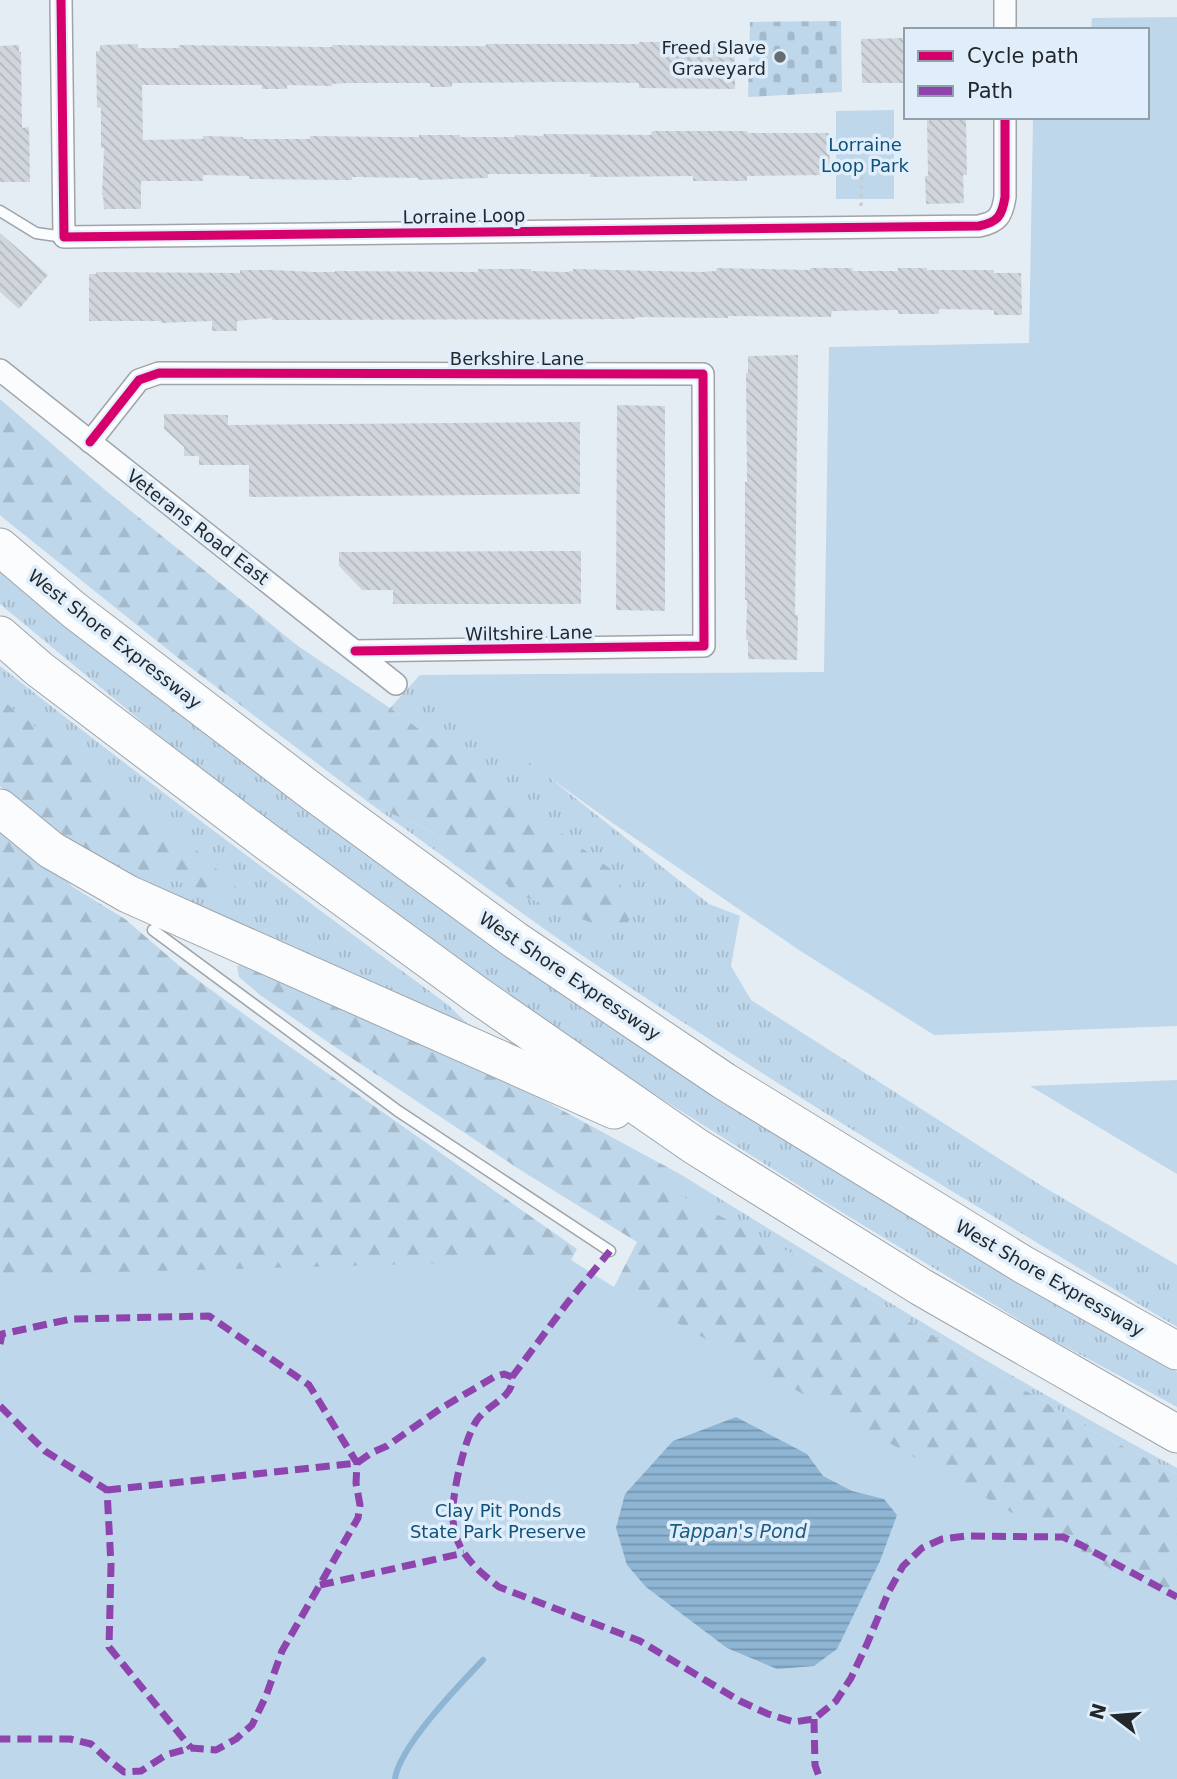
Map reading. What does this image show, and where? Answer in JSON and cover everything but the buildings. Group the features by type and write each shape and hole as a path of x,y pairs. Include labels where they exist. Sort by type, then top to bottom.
{"highway":[{"name":"West Shore Expressway","path":"0,547 74,610 281,768 515,940 724,1081 1024,1265 1177,1351"},
{"path":"0,635 39,669 289,858 477,995 695,1146 921,1287 1177,1434"},
{"path":"0,808 51,850 128,894 695,1146"}],"street":[{"path":"61,0 64,237"},
{"path":"1005,0 1005,28"},
{"name":"Lorraine Loop","path":"64,237 979,226 998,219 1003,209 1005,119"},
{"name":"Veterans Road East","path":"0,370 396,684"},
{"name":"Berkshire Lane","path":"90,442 139,380 159,373 703,374 704,646"},
{"name":"Wiltshire Lane","path":"355,651 704,646"}],"lane":[{"path":"0,211 36,233 64,237"},
{"path":"153,930 398,1111 610,1251"}],"path":[{"path":"866,150 871,158 868,166 862,169 852,162 854,153 866,150"},
{"path":"862,169 862,207"}],"green space":[{"path":"1177,17 1177,1026 934,1035 802,952 611,822 470,720 420,675 824,672 829,347 1029,343 1033,120 1149,119 1149,28 1091,28 1092,18"},
{"path":"841,21 842,92 748,97 750,22"},
{"name":"Lorraine Loop Park","path":"894,110 894,199 836,199 836,111"},
{"path":"0,399 105,490 298,646 390,708 616,873 632,915 624,929 612,931 523,896 429,830 372,805 182,661 2,517"},
{"path":"0,565 962,1248 1177,1372 1177,1407 1044,1335 825,1202 608,1065 380,906 153,731 0,604"},
{"path":"0,666 222,837 447,1004 468,1024 125,878 0,786"},
{"path":"420,675 709,904 740,916 731,966 751,1000 1042,1186 1177,1265 1177,1327 730,1052 583,956 372,805 429,830 524,896 615,873 390,708"},
{"path":"0,699 196,850 249,899 201,889 87,853 0,786"},
{"name":"Clay Pit Ponds State Park Preserve","path":"0,831 59,873 73,887 125,919 183,969 249,1018 577,1249 535,1326 614,1287 637,1242 522,1171 335,1047 260,995 239,977 237,966 246,964 418,1038 545,1101 680,1174 674,1192 823,1270 1095,1432 1177,1474 1177,1779 0,1779"},
{"path":"1177,1080 1177,1174 1030,1086"},
{"path":"680,1174 988,1362 1177,1468 1177,1474 1095,1432 823,1270 673,1192"},
{"name":"Clay Pit Ponds State Park Preserve","path":"571,1260 614,1287 1177,1606 1177,1779 0,1779 0,1275"}],"water":[{"name":"Tappan's Pond","path":"736,1417 807,1454 823,1476 852,1491 884,1499 897,1515 880,1561 837,1649 814,1666 777,1669 727,1648 646,1587 627,1565 616,1528 625,1494 673,1441"}],"waterway":[{"path":"395,1779 407,1750 446,1700 483,1660"}],"marked path":[{"path":"512,1377 610,1251"},
{"path":"0,1344 2,1334 71,1319 209,1316 309,1385 357,1463 356,1483 360,1505 358,1518 282,1651 252,1725 236,1739 216,1750 191,1748 166,1755 141,1771 124,1772 91,1744 70,1739 0,1739"},
{"path":"107,1490 357,1463 387,1446 443,1407 494,1377 504,1374 512,1377 512,1384 505,1395 477,1420 468,1438 455,1490 453,1523 456,1537 471,1562 499,1587 640,1641 740,1701 794,1722 814,1719 836,1701 851,1678 889,1591 903,1566 922,1548 942,1539 966,1536 1063,1537 1177,1597"},
{"path":"0,1406 45,1451 107,1490 111,1565 109,1647 191,1748"},
{"path":"320,1585 464,1553"},
{"path":"814,1719 815,1765 820,1779"}],"cycle path":[{"path":"61,0 64,237 979,226 995,220 1004,204 1005,119"},
{"path":"90,442 139,380 159,373 703,374 704,646 355,651"}],"place":[{"name":"Freed Slave Graveyard","path":"780,57"}]}
